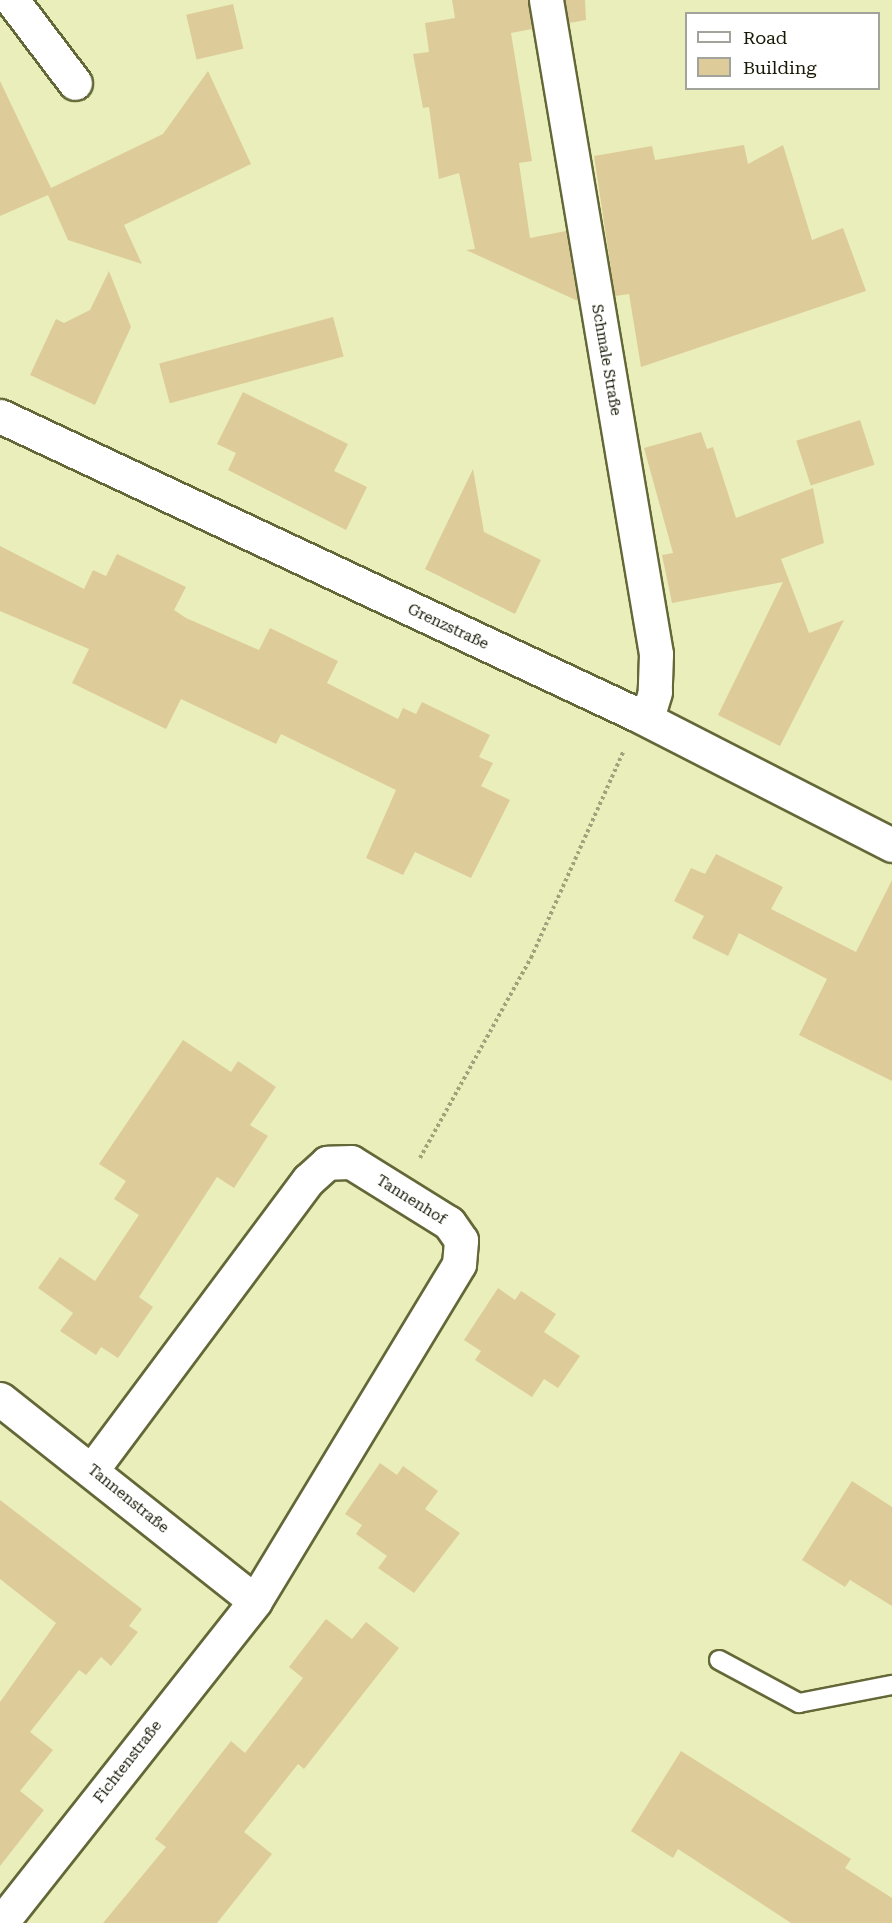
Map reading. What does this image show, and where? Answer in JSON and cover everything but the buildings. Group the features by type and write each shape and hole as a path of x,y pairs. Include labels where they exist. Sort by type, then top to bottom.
{"street":[{"path":"12,0 75,83"},
{"name":"Schmale Straße","path":"546,0 656,654 655,692 643,717"},
{"name":"Grenzstraße","path":"0,416 643,717 892,845"},
{"name":"Tannenhof","path":"92,1470 308,1180 327,1162 351,1162 449,1223 461,1240 459,1264 255,1601"},
{"name":"Tannenstraße","path":"0,1399 255,1601"},
{"name":"Fichtenstraße","path":"1,1923 255,1601"}],"lane":[{"path":"719,1660 799,1703 892,1685"}],"path":[{"path":"400,1193 531,958 643,717"}]}
